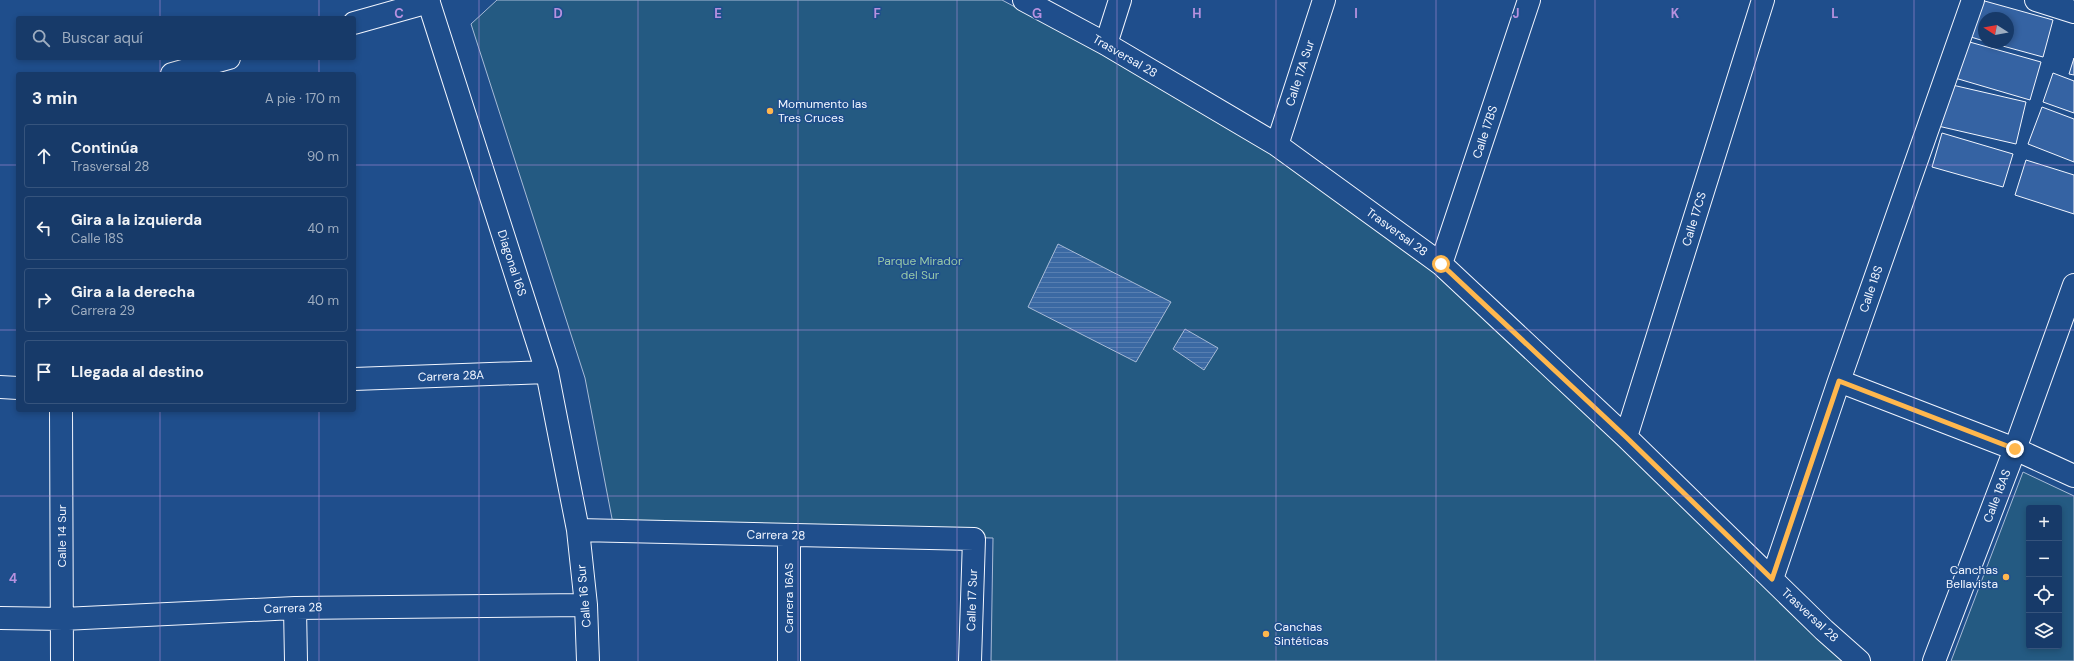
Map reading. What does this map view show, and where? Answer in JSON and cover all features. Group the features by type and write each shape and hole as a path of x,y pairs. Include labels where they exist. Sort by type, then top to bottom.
{"street":[{"name":"Trasversal 28","path":"1024,0 1106,44 1277,145 1441,264 1626,437 1859,661"},
{"path":"1106,44 1120,0"},
{"name":"Calle 17A Sur","path":"1277,145 1324,0"},
{"name":"Calle 17BS","path":"1441,264 1529,0"},
{"name":"Calle 17CS","path":"1626,437 1763,0"},
{"name":"Calle 18S","path":"1772,579 1839,381 1973,0"},
{"path":"2036,0 2074,12"},
{"path":"356,22 429,1"},
{"name":"Diagonal 16S","path":"429,1 547,372 578,530"},
{"path":"179,72 222,60"},
{"name":"Calle 18AS","path":"1934,661 2015,449 2074,285"},
{"name":"Carrera 28A","path":"356,379 547,372"},
{"path":"1839,381 2015,449 2074,476"},
{"path":"0,387 16,388"},
{"name":"Calle 14 Sur","path":"61,412 62,661"},
{"name":"Carrera 28","path":"578,530 974,539"},
{"name":"Calle 16 Sur","path":"578,530 586,605 588,661"},
{"name":"Carrera 16AS","path":"789,535 789,661"},
{"name":"Calle 17 Sur","path":"970,661 974,539"},
{"name":"Carrera 28","path":"0,618 63,619 295,608 586,605"},
{"path":"295,608 296,661"}],"green space":[{"name":"Parque Mirador del Sur","path":"497,0 1002,0 1119,63 1282,160 1440,274 1848,661 991,661 993,538 614,529 585,378 471,24"},
{"name":"Canchas Bellavista","path":"2023,472 2074,496 2074,661 1951,661"}],"shaded area":[{"path":"1058,244 1171,302 1136,362 1028,307"},
{"path":"1185,329 1218,348 1204,370 1173,349"}],"building":[{"path":"1981,0 2053,20 2043,57 2010,48 2014,48 2014,12 1978,12 1978,39 1971,37"},
{"path":"1966,41 1978,44 1978,48 1991,48 2041,62 2030,100 1955,78"},
{"path":"2074,58 2074,75 2069,74"},
{"path":"2053,73 2074,81 2074,113 2043,102"},
{"path":"1948,84 2026,102 2016,144 1938,126"},
{"path":"2042,107 2074,119 2074,162 2028,144"},
{"path":"1942,133 2013,154 2003,187 1932,167"},
{"path":"2026,160 2074,175 2074,214 2015,195"}],"place":[{"name":"Momumento las Tres Cruces","path":"770,111"},
{"name":"Canchas Bellavista","path":"2006,577"},
{"name":"Canchas Sintéticas","path":"1266,634"}],"route":[{"path":"1441,264 1626,437 1772,579 1839,381 2015,449"}]}
